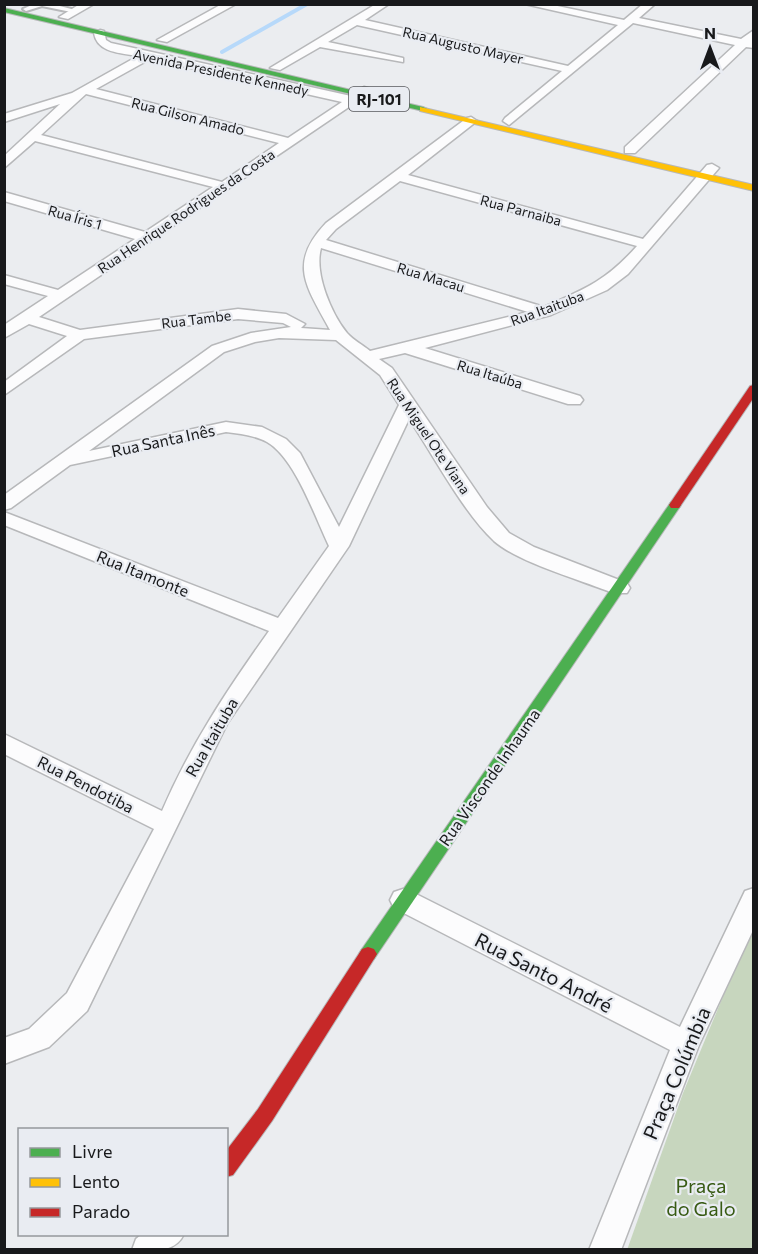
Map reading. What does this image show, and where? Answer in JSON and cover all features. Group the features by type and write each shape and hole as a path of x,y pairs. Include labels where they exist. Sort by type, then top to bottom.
{"main road":[{"name":"RJ-101","path":"8,4 26,9 70,14 276,68 360,95 509,122 630,150 708,172 753,188"},
{"name":"RJ-101","path":"4,10 471,121 708,172 753,178"},
{"name":"Rua Visconde Inhauma","path":"228,1165 265,1115 403,900 620,588 753,388"}],"street":[{"path":"70,14 89,4"},
{"path":"163,40 231,4"},
{"path":"276,68 384,4"},
{"path":"530,4 748,44"},
{"path":"509,122 650,4"},
{"name":"Rua Augusto Mayer","path":"355,21 571,70"},
{"name":"Avenida Presidente Kennedy","path":"100,33 101,41 107,46 147,56 360,95"},
{"path":"630,150 748,44 753,33"},
{"path":"318,43 399,60"},
{"path":"4,118 81,92 147,56"},
{"path":"4,164 81,92"},
{"name":"Rua Gilson Amado","path":"81,92 290,142"},
{"name":"Rua Henrique Rodrigues da Costa","path":"4,333 360,95"},
{"path":"316,242 331,226 471,121"},
{"path":"33,137 223,186"},
{"name":"Rua Itaituba","path":"369,356 545,312 602,287 623,271 708,172"},
{"name":"Rua Parnaiba","path":"397,176 646,244"},
{"name":"Rua Íris 1","path":"4,196 145,237"},
{"name":"Rua Macau","path":"316,242 545,312"},
{"name":"Rua Miguel Ote Viana","path":"316,242 311,258 312,275 321,299 341,336 369,356 386,372 480,511 502,537 527,552 620,588"},
{"path":"4,279 60,295"},
{"name":"Rua Tambe","path":"28,318 79,335 238,314 286,319 309,333"},
{"path":"4,504 67,461 218,349 248,337 275,331 341,336"},
{"name":"Rua Tambe","path":"4,390 79,335"},
{"name":"Rua Itaúba","path":"406,348 574,400"},
{"name":"Rua Itaituba","path":"4,1051 39,1038 77,1002 168,825 192,768 219,718 339,546 407,406"},
{"name":"Rua Santa Inês","path":"67,461 226,428 250,429 271,435 285,445 294,457 339,546"},
{"name":"Rua Itamonte","path":"4,518 282,628"},
{"name":"Rua Pendotiba","path":"4,743 168,825"},
{"name":"Praça Colúmbia","path":"605,1250 686,1044 753,899"},
{"name":"Rua Santo André","path":"403,900 686,1044"},
{"path":"147,1250 166,1236"}],"lane":[{"path":"26,9 41,4 70,14"}],"green space":[{"name":"Praça do Galo","path":"753,924 753,1249 627,1250 683,1093"}],"waterway":[{"path":"222,52 307,4"}],"traffic: fast":[{"path":"4,10 423,109"},
{"path":"368,954 675,505"}],"traffic: slow":[{"path":"423,109 754,188"}],"traffic: jam":[{"path":"675,505 754,388"},
{"path":"228,1165 265,1115 368,954"}]}
